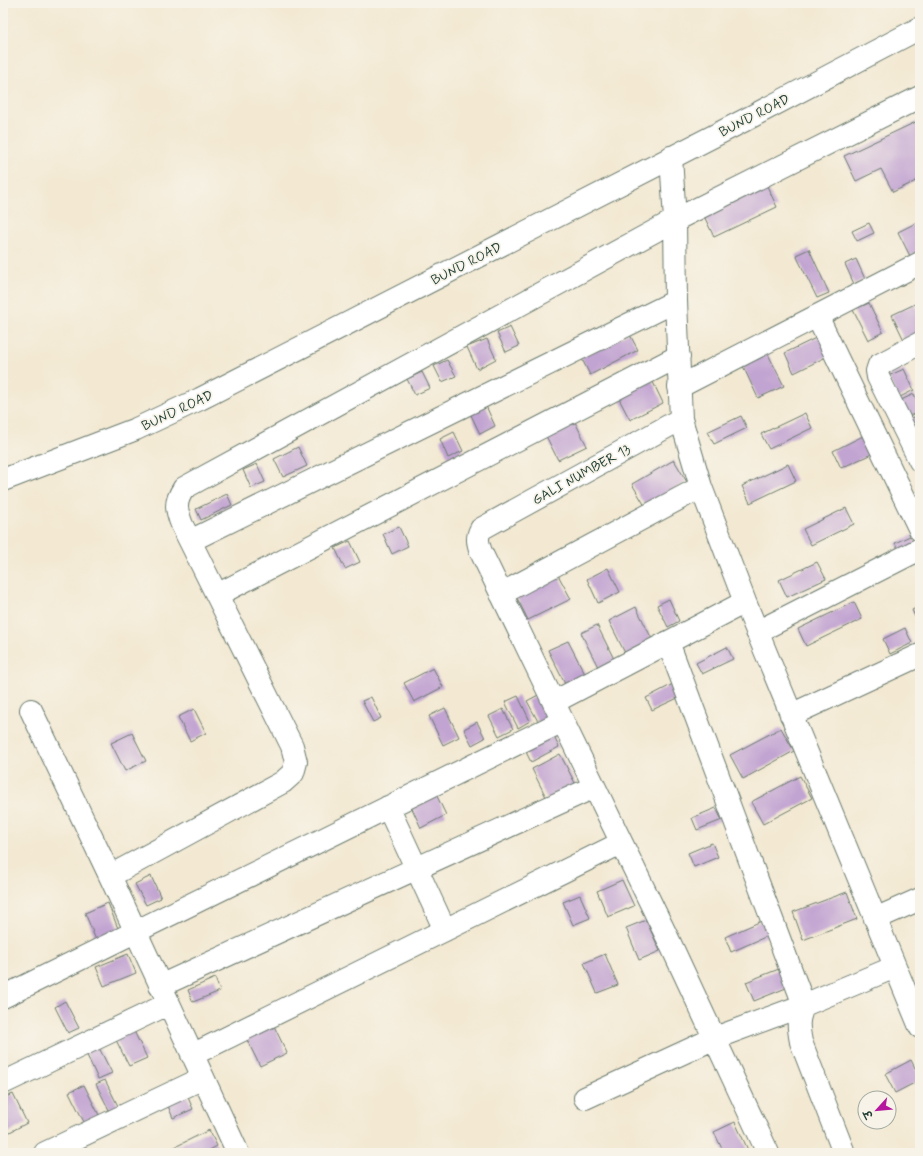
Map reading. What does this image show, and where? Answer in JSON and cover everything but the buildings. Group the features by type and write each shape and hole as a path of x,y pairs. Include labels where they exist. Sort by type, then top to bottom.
{"street":[{"name":"BUND ROAD","path":"3,480 136,428 200,399 745,120 920,28"},
{"path":"110,876 283,782 293,773 296,762 292,746 177,512 178,498 184,488 676,220 920,96"},
{"path":"671,157 676,220 676,301 681,419 701,487 745,602 920,1027"},
{"path":"679,387 920,263"},
{"path":"190,541 676,301"},
{"path":"817,316 920,530"},
{"path":"920,343 879,365 877,371 878,377 920,461"},
{"path":"217,595 679,356"},
{"name":"GALI NUMBER 13","path":"501,594 478,543 478,534 481,528 681,419"},
{"path":"701,487 501,594 670,943 768,1153"},
{"path":"757,632 920,549"},
{"path":"3,997 388,807 558,712 668,642 745,602"},
{"path":"668,642 804,1005 799,1016 798,1028 801,1042 844,1153"},
{"path":"791,715 920,656"},
{"path":"30,710 110,876 238,1153"},
{"path":"3,1083 164,995 416,868 594,787"},
{"path":"388,807 445,930"},
{"path":"192,1055 622,843"},
{"path":"875,919 920,899"},
{"path":"585,1098 714,1038 804,1005 895,967"},
{"path":"45,1153 203,1078"}]}
